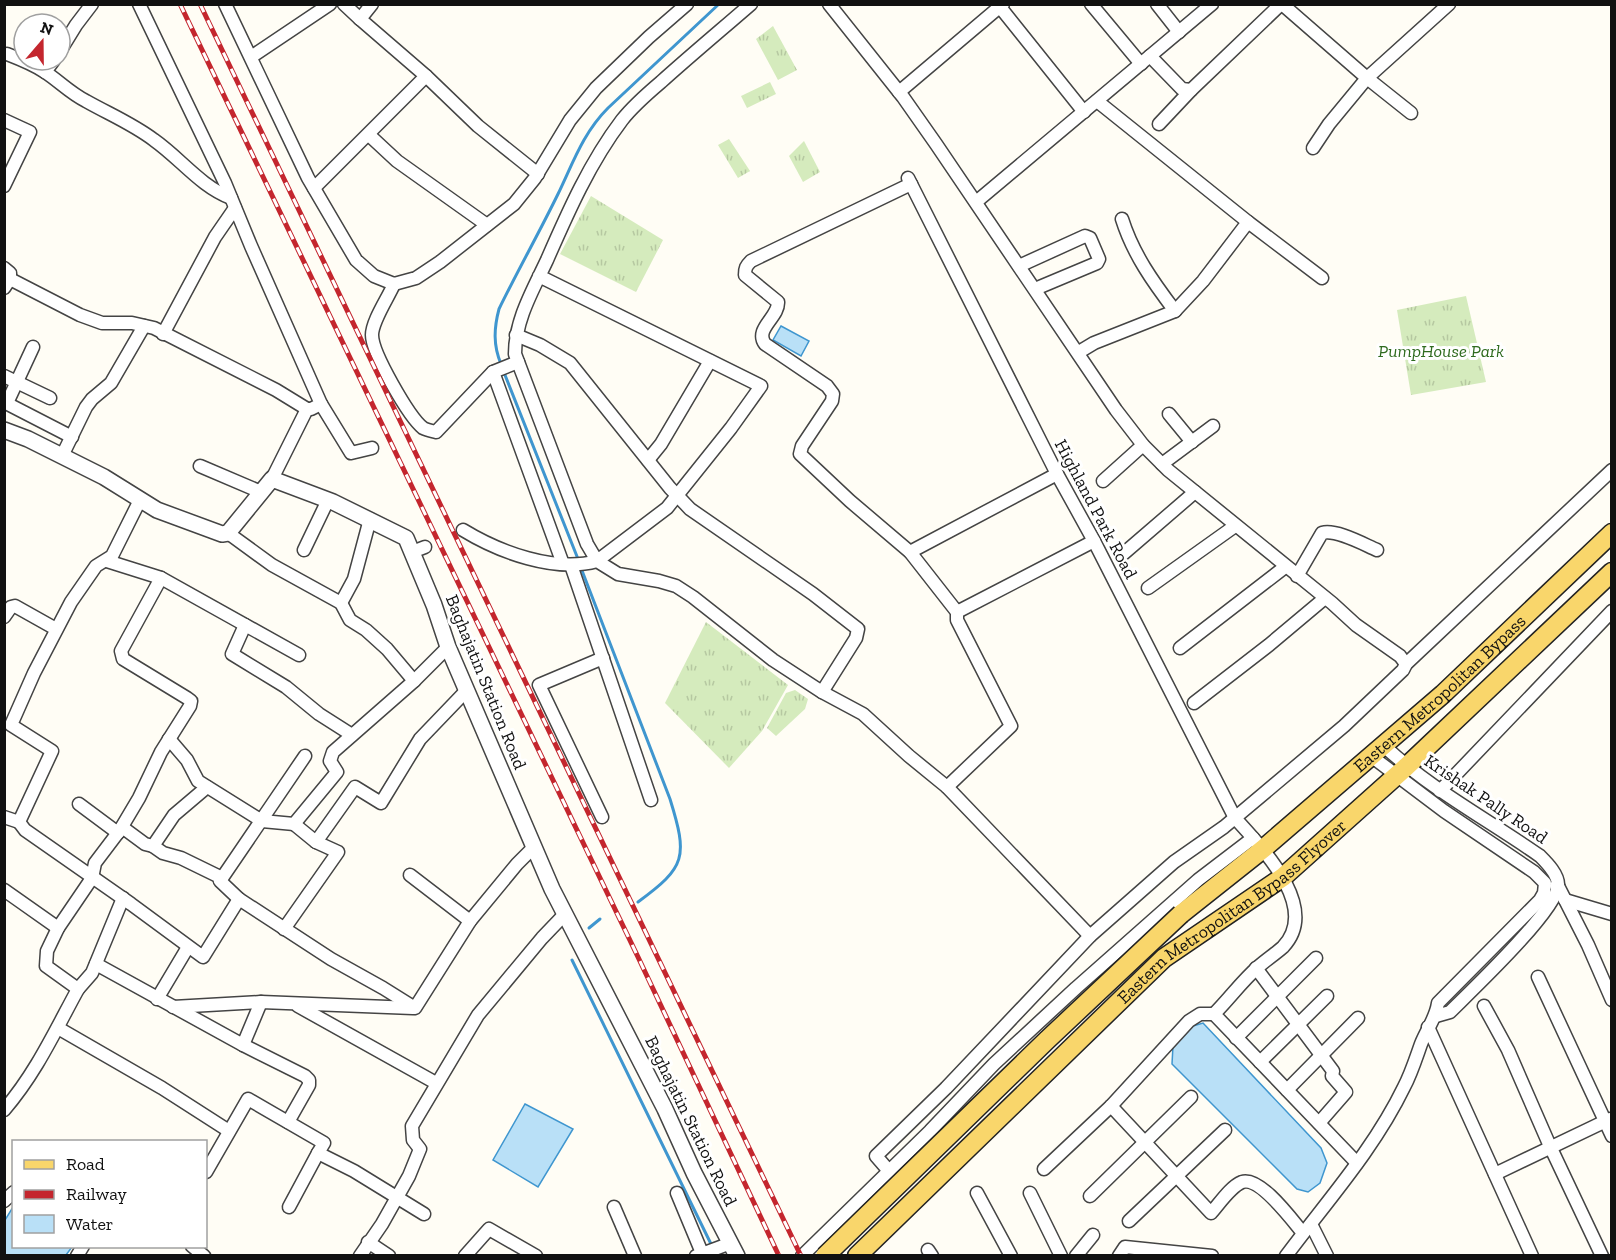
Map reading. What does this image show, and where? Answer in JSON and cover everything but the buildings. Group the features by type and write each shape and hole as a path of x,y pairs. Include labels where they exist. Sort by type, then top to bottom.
{"main road":[{"name":"Eastern Metropolitan Bypass","path":"1258,843 1377,751 1443,693 1611,533"},
{"name":"Eastern Metropolitan Bypass Flyover","path":"857,1256 1164,958 1283,877 1401,772 1611,572"},
{"name":"Eastern Metropolitan Bypass Flyover","path":"825,1256 1047,1040 1258,843"}],"street":[{"path":"72,32 92,4"},
{"path":"139,4 233,203 321,404 351,453 372,448"},
{"path":"225,4 314,188 356,260 392,289"},
{"path":"251,57 330,4"},
{"path":"344,4 426,76 478,126 537,174"},
{"path":"360,19 372,4"},
{"path":"515,363 493,372 436,432 425,429 393,386 374,345 373,327 392,289 416,278 440,262 514,204 537,174 570,120 596,88 687,4"},
{"path":"751,4 683,62 624,118 597,158 571,207 524,310 516,335 515,363 587,544 597,561 618,573 676,586 772,660 822,692 863,714 947,787 1090,936"},
{"path":"829,4 899,92 1079,352 1116,410 1143,445 1235,526 1356,625 1400,656 1406,664"},
{"path":"1091,4 1146,60 1182,89 1191,90"},
{"path":"1157,4 1179,32"},
{"path":"976,202 1212,4"},
{"path":"1159,124 1191,90 1282,4 1411,113"},
{"path":"899,92 1001,6 1084,112"},
{"path":"1313,148 1367,78 1444,6"},
{"path":"45,72 61,86 86,102 125,121 155,140 209,186 233,203"},
{"path":"314,188 426,76"},
{"path":"1097,101 1322,278"},
{"path":"4,120 30,132 4,186"},
{"path":"369,135 397,161 487,225"},
{"name":"Highland Park Road","path":"910,552 850,501 800,454 802,446 832,401 833,394 827,386 762,339 762,334 779,308 778,302 745,275 746,266 751,261 910,181 1057,474 1094,541 1235,818 1258,843 1283,877 1296,912 1294,927 1284,945 1256,968 1214,1014"},
{"path":"164,334 233,203"},
{"path":"1122,219 1129,241 1175,311"},
{"path":"1079,352 1094,343 1175,311 1203,281 1248,222"},
{"path":"1019,266 1085,236 1090,238 1099,259 1096,263 1035,289"},
{"path":"464,530 484,543 508,553 573,564 597,561 656,518 677,496 732,428 761,386 539,276"},
{"path":"6,278 80,315 102,323 132,323 154,328 276,390 307,409 311,410 321,404"},
{"path":"62,456 92,399 111,383 144,326"},
{"path":"516,335 540,345 570,363 603,407 690,509 813,594 858,629 856,638 822,692"},
{"path":"33,347 6,403 72,437"},
{"path":"648,460 661,444 710,362"},
{"path":"493,372 573,564 651,800"},
{"path":"4,376 50,398"},
{"path":"4,430 28,438 104,477 157,510 222,534 228,533 272,479 307,409"},
{"path":"1169,414 1192,442"},
{"path":"1162,464 1213,426"},
{"path":"1103,481 1143,445"},
{"path":"200,466 261,492"},
{"path":"889,1171 876,1156 946,1088 1090,936 1173,862 1235,818 1344,726 1403,670 1406,664 1611,470"},
{"path":"947,787 1011,726 957,620 957,612 910,552 1057,474"},
{"name":"Baghajatin Station Road","path":"272,479 370,519 406,538 418,549 448,647 533,848 665,1109 694,1173 716,1251"},
{"path":"1124,554 1195,492"},
{"path":"19,822 52,751 11,725 20,702 71,602 96,566 112,556 140,500"},
{"path":"304,550 328,500"},
{"path":"341,603 354,579 370,519"},
{"path":"1148,588 1235,526"},
{"path":"1297,576 1322,533 1325,532 1334,532 1377,550"},
{"path":"228,533 272,565 341,603 350,621 366,630 387,649 414,681"},
{"path":"957,612 1094,541"},
{"path":"107,561 161,578 299,655"},
{"path":"1180,648 1286,567"},
{"path":"78,989 46,966 47,951 58,928 92,878 95,863 120,830 191,701 123,659 121,655 121,651 161,578"},
{"path":"1194,702 1269,645 1325,598"},
{"path":"4,616 15,606 56,629"},
{"path":"1440,791 1611,611"},
{"path":"245,625 232,654 286,687 319,714 352,735"},
{"path":"448,647 414,681 333,752 330,761 337,772 355,787 381,803 420,739 467,690"},
{"path":"602,817 539,685 603,658"},
{"path":"169,739 187,760 198,781 262,821 294,824 316,842 338,852 284,929"},
{"name":"Krishak Pally Road","path":"1377,751 1545,883"},
{"path":"305,756 220,881 239,899 284,929 415,1008"},
{"path":"294,824 337,772"},
{"name":"Krishak Pally Road","path":"1401,772 1440,791 1540,855 1554,873 1611,1000"},
{"path":"153,846 174,815 207,787"},
{"path":"316,842 355,787"},
{"path":"79,804 145,844 163,853 182,858 222,878"},
{"path":"5,817 19,822 25,830 203,957 239,899"},
{"path":"802,1256 994,1064 1116,951 1198,880 1258,843"},
{"path":"415,1008 470,921 533,848"},
{"path":"410,875 470,921"},
{"path":"1286,1256 1381,1129 1405,1087 1428,1027 1436,1016 1438,1003 1540,900 1544,893 1545,883 1558,886 1552,902 1514,946 1450,1012 1436,1016"},
{"path":"4,890 58,928"},
{"path":"4,1110 23,1087 78,989 92,973 123,898"},
{"path":"1565,900 1611,914"},
{"path":"360,1256 382,1224 409,1176 420,1149 413,1140 412,1126 436,1083 478,1015 565,914"},
{"path":"157,999 188,947"},
{"path":"1236,1038 1316,958"},
{"path":"96,964 157,999 305,1076 309,1080 309,1085 288,1122"},
{"path":"1256,968 1278,995 1297,1025 1333,1071 1332,1076 1346,1092 1319,1123"},
{"path":"1539,977 1608,1120 1611,1136"},
{"path":"1260,1062 1327,996"},
{"path":"172,1007 261,1002 415,1008"},
{"path":"243,1045 261,1002"},
{"path":"295,1004 436,1083"},
{"path":"1484,1006 1508,1050 1602,1256"},
{"path":"1044,1169 1111,1106 1195,1016 1205,1013 1214,1014 1357,1163"},
{"path":"1287,1090 1358,1018"},
{"path":"1428,1027 1532,1256"},
{"path":"58,1028 162,1088 229,1131"},
{"path":"1090,1196 1191,1097"},
{"path":"207,1170 248,1099 324,1143 289,1207"},
{"path":"1111,1106 1211,1213 1234,1187 1243,1182 1255,1184 1263,1188 1307,1228 1327,1256"},
{"path":"1495,1174 1608,1120"},
{"path":"1129,1221 1225,1130"},
{"path":"318,1153 354,1171 424,1214"},
{"path":"677,1193 716,1251"},
{"path":"977,1193 1011,1256"},
{"path":"1030,1193 1061,1256"},
{"path":"614,1207 635,1256"},
{"path":"831,1228 853,1256"},
{"path":"465,1256 489,1229 536,1256"},
{"path":"1076,1256 1093,1235"},
{"path":"368,1242 389,1256"},
{"path":"1119,1256 1125,1247 1212,1256"}],"green space":[{"path":"773,26 797,70 778,80 756,39"},
{"path":"770,82 776,94 747,108 741,96"},
{"path":"729,139 750,171 738,178 718,145"},
{"path":"804,141 820,172 803,182 789,156"},
{"path":"591,196 663,240 636,292 560,254"},
{"name":"PumpHouse Park","path":"1466,296 1486,382 1411,395 1397,310"},
{"path":"706,622 788,685 762,731 729,768 665,703"},
{"path":"795,690 808,699 805,709 776,736 767,728 786,693"}],"water":[{"path":"781,326 809,341 801,356 773,340"},
{"path":"1203,1023 1321,1148 1327,1163 1320,1183 1308,1192 1297,1189 1172,1064 1173,1046 1193,1026"},
{"path":"525,1104 573,1129 538,1187 493,1160"},
{"path":"12,1209 12,1248 71,1248 66,1255 5,1255 5,1220"}],"waterway":[{"path":"501,364 495,336 499,309 585,138 608,108 719,4"},
{"path":"503,370 578,559"},
{"path":"581,568 670,799 679,835 679,859 674,869 666,879 638,902"},
{"path":"589,928 600,919"},
{"path":"572,960 712,1246"}],"railway":[{"path":"180,4 638,957 779,1256"},
{"path":"200,4 801,1256"}]}
